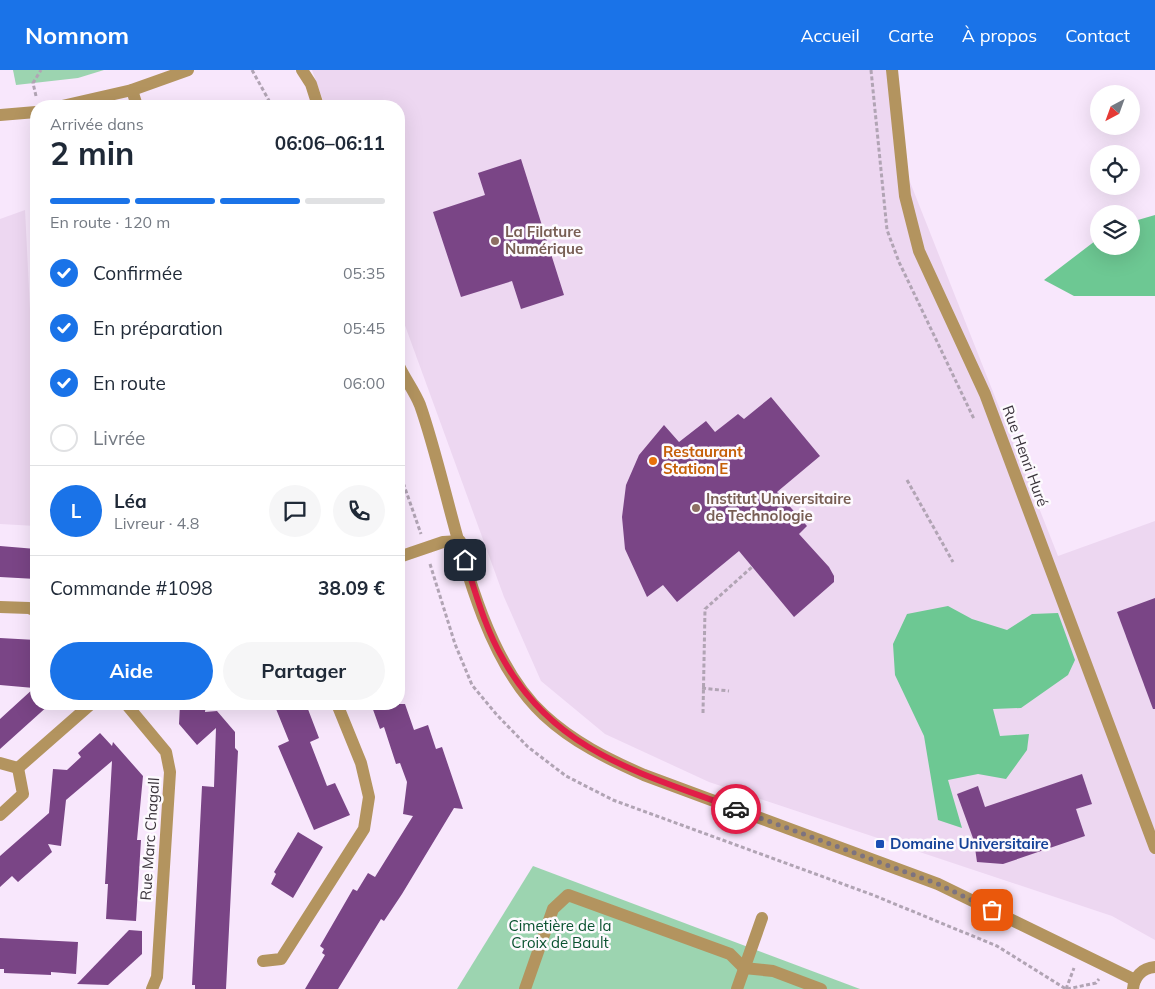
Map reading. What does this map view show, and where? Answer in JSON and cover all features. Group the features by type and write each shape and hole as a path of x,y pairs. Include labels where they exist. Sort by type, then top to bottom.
{"street":[{"path":"88,100 132,90 188,70"},
{"path":"302,70 312,84 316,100"},
{"name":"Rue Henri Huré","path":"892,70 905,196 919,252 985,394 1155,848"},
{"path":"132,90 135,100"},
{"path":"0,114 30,112"},
{"path":"405,377 420,403 483,617 502,658 521,689 543,714 574,740 644,775 938,884 1106,965 1134,985 1145,969 1155,967"},
{"path":"405,555 443,542 460,541"},
{"path":"0,606 30,609"},
{"path":"18,768 84,710"},
{"name":"Rue Marc Chagall","path":"131,710 166,752 170,772 157,977 152,989"},
{"path":"264,961 281,959 364,829 369,797 361,763 339,710"},
{"path":"0,763 18,768"},
{"path":"0,815 23,794 18,768"},
{"path":"526,989 553,909 568,895 730,954 744,968 774,971 821,989"},
{"path":"737,989 762,918"}],"path":[{"path":"36,98 33,83 41,70"},
{"path":"252,70 269,100"},
{"path":"908,480 953,562"},
{"path":"703,713 705,608 752,567"},
{"path":"702,688 729,691"},
{"path":"1067,989 1096,983 1106,965"}],"shaded area":[{"path":"312,70 892,70 893,139 1058,556 1155,521 1155,940 1112,916 709,782 605,734 541,681 504,597 405,325 405,100 323,100"},
{"path":"25,210 30,309 30,526 0,524 0,219"}],"green space":[{"path":"13,70 104,70 78,78 16,85"},
{"path":"1155,215 1155,296 1074,296 1044,280 1090,245 1090,255 1140,255 1140,219"},
{"path":"948,606 972,619 1007,630 1032,614 1058,613 1075,660 1068,675 1021,708 993,709 1000,736 1029,734 1027,750 1006,779 978,774 948,780 962,828 938,820 924,736 895,675 893,644 907,614"},
{"name":"Cimetière de la Croix de Bault","path":"533,866 860,989 457,989"}],"building":[{"name":"La Filature Numérique","path":"521,159 564,295 521,309 512,281 461,297 433,212 485,195 478,173"},
{"name":"Institut Universitaire de Technologie","path":"771,397 820,456 777,492 807,526 799,534 829,567 834,576 834,582 794,617 739,551 677,602 663,585 647,597 625,549 622,517 626,485 639,455 664,425 679,442 706,421 715,432 738,414 744,419"},
{"path":"0,546 30,548 30,579 0,577"},
{"path":"1155,598 1155,709 1153,709 1117,612"},
{"path":"0,638 30,640 30,688 0,685"},
{"path":"30,692 30,710 43,710 0,749 0,719"},
{"path":"405,704 414,730 428,725 436,749 442,747 463,809 454,808 402,894 384,921 381,919 338,989 305,989 325,955 322,953 324,949 320,946 353,889 357,891 368,873 375,877 413,816 403,814 407,782 400,763 396,764 384,727 380,729 373,710 405,710"},
{"path":"180,710 217,711 235,732 235,748 238,751 226,989 195,989 195,985 192,985 202,786 214,787 216,728 197,745 179,724"},
{"path":"276,710 308,710 319,738 310,742 327,786 335,783 350,815 314,830 278,746 289,741"},
{"path":"100,733 112,746 113,742 143,776 137,840 141,840 136,921 106,919 108,884 105,884 112,761 66,800 61,846 48,844 52,852 18,882 12,876 0,887 0,856 49,813 53,769 67,770 81,757 78,753"},
{"path":"1082,774 1092,804 1076,809 1085,836 1003,864 977,862 974,841 957,794 978,786 985,807"},
{"path":"298,832 323,847 293,898 271,884 276,874 274,872"},
{"path":"129,930 142,931 142,954 108,985 77,984"},
{"path":"0,938 78,942 76,974 51,972 51,975 4,973 4,969 0,969"}],"way so far":[{"path":"736,809 938,884 992,910"}],"place":[{"name":"La Filature Numérique","path":"495,241"},
{"name":"Restaurant Station E","path":"653,461"},
{"name":"Institut Universitaire de Technologie","path":"696,508"},
{"name":"Domaine Universitaire","path":"880,844"}],"route":[{"path":"465,560 483,617 502,658 521,689 543,714 574,740 607,758 644,775 736,809"}]}
